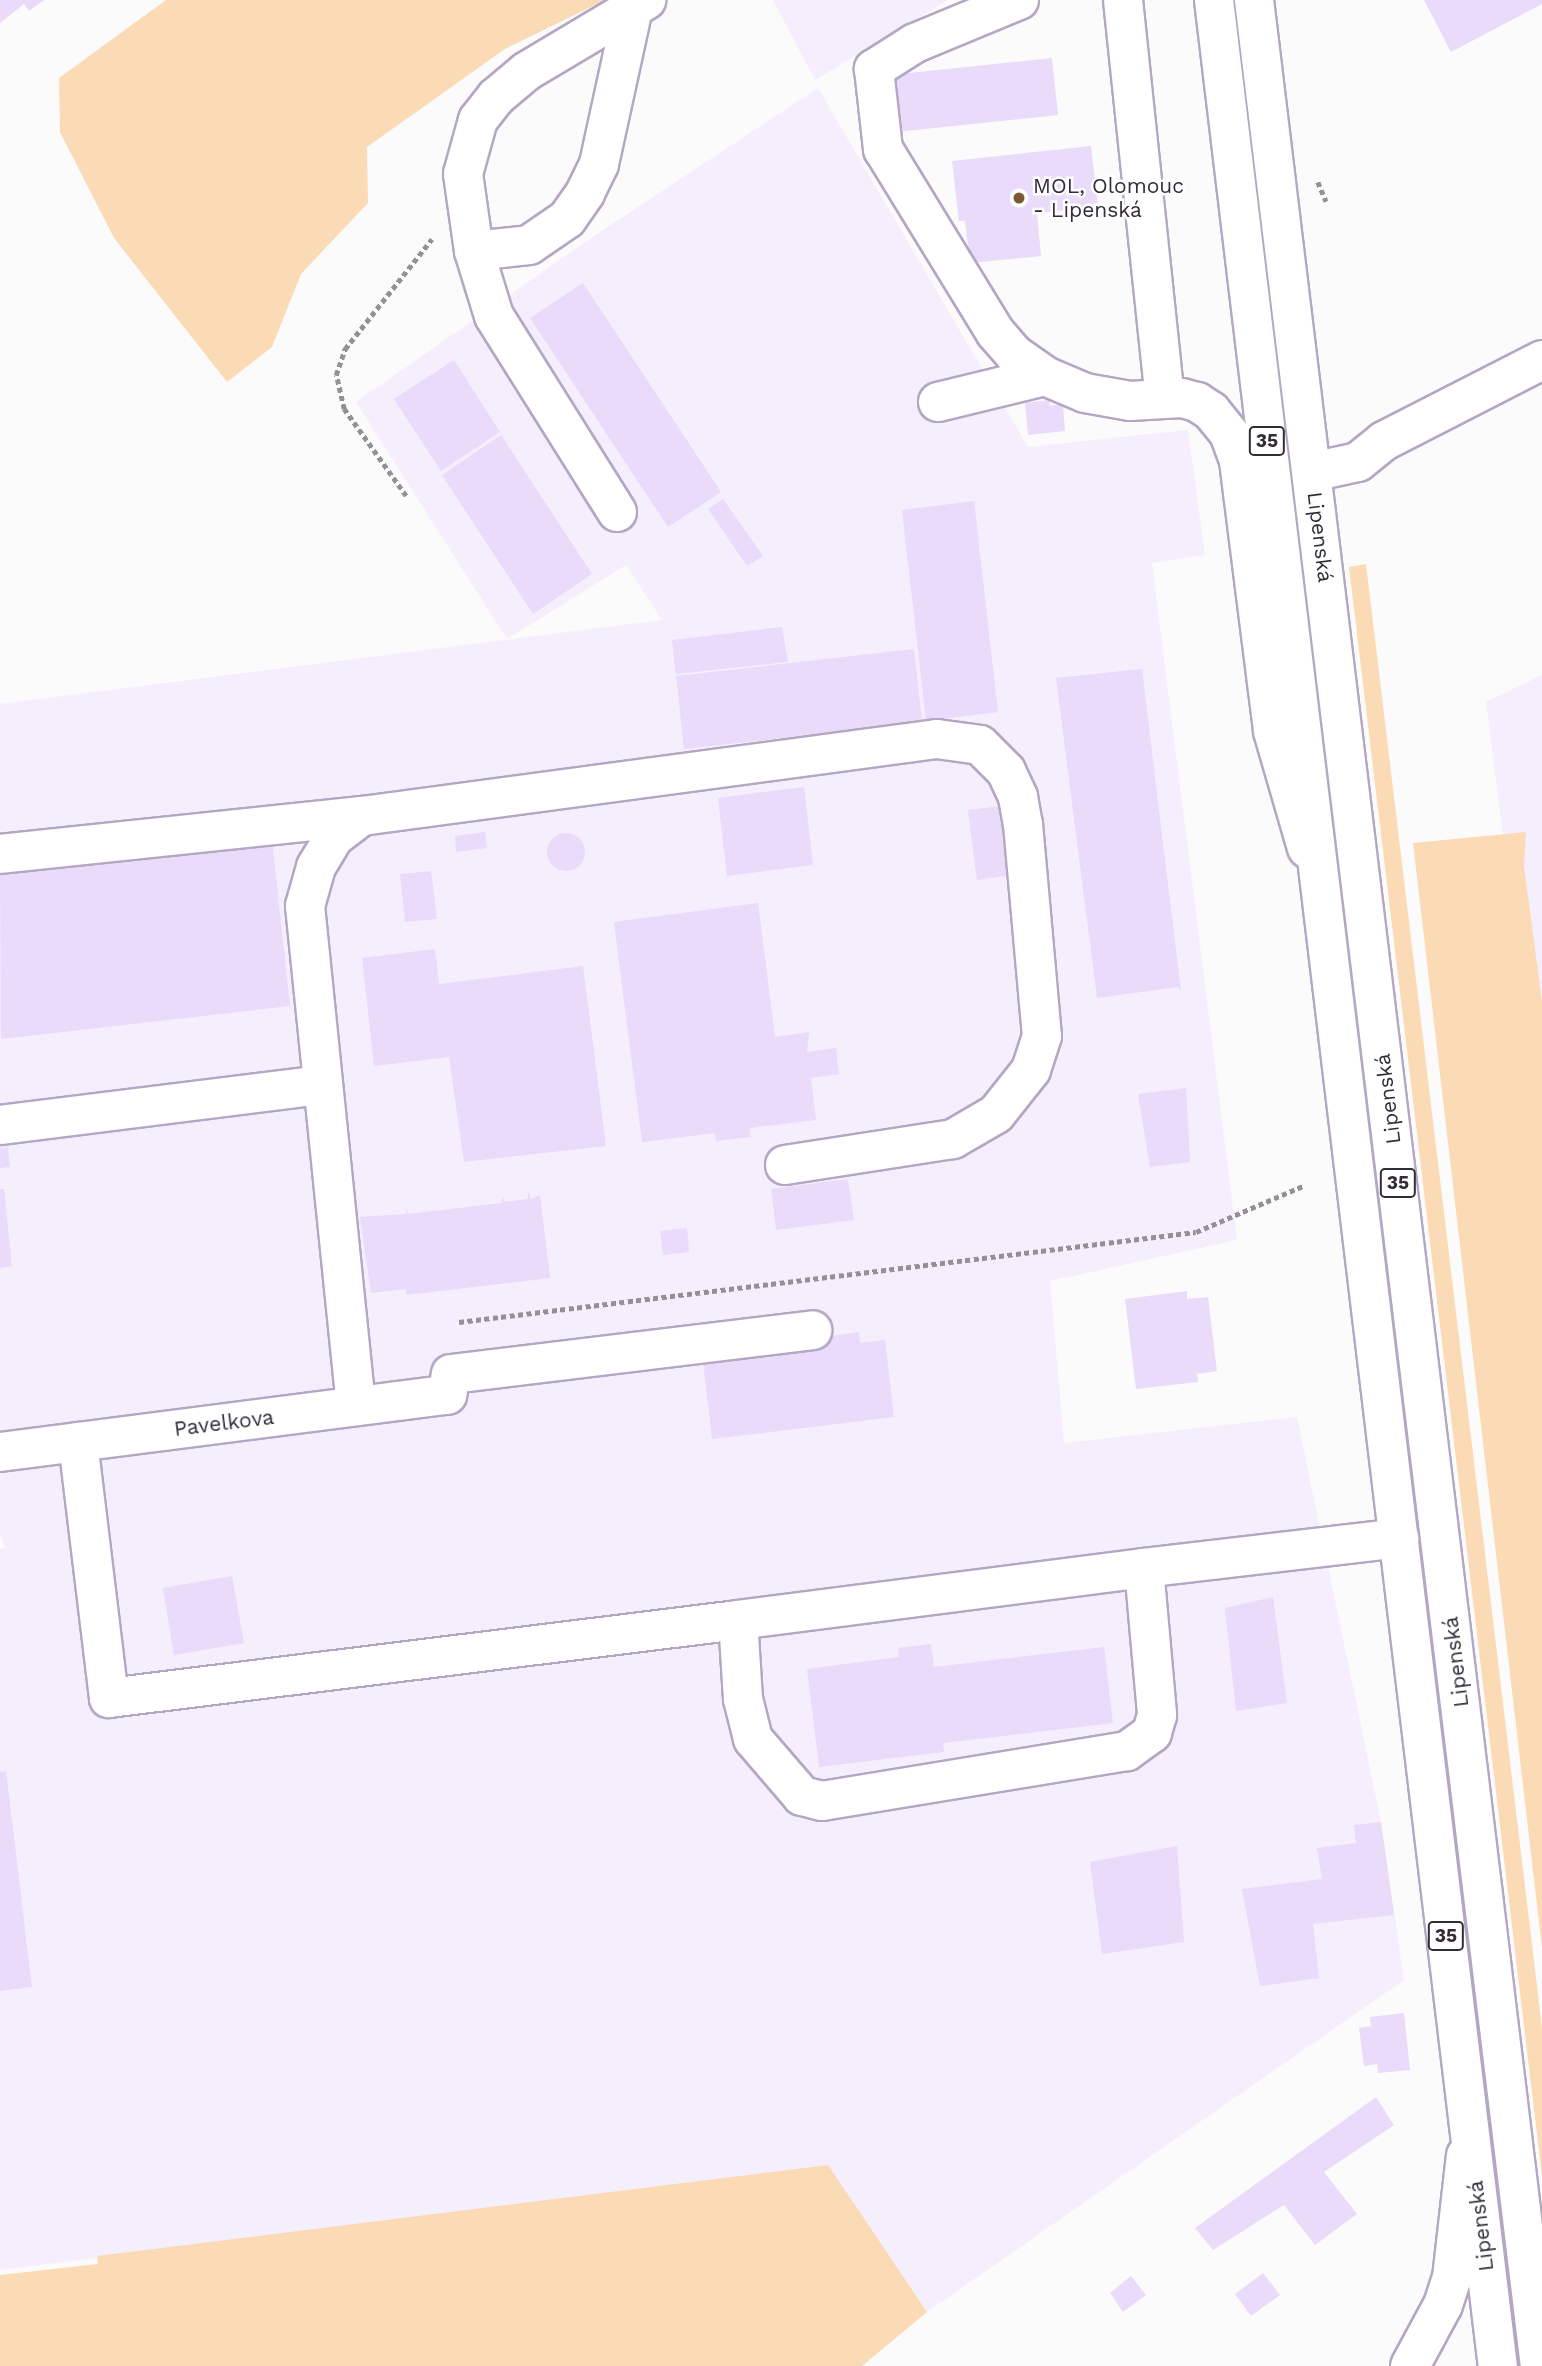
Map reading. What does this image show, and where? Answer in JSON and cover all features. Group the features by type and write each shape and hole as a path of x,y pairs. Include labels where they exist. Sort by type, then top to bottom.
{"main road":[{"path":"1019,0 915,43 874,69 883,149 995,332 1014,354 1045,376 1109,399 1189,400 1211,411 1229,433 1239,461 1273,731 1300,831 1321,882"},
{"path":"1123,0 1165,398"},
{"name":"Lipenská","path":"1214,0 1498,2366"},
{"name":"Lipenská","path":"1254,0 1540,2366"},
{"path":"617,512 513,352 494,316 474,251 463,174 478,120 496,97 527,71 640,4"},
{"path":"474,251 529,245 567,219 586,193 599,164 640,4"},
{"path":"1312,472 1358,462 1384,441 1542,360"},
{"path":"938,402 1045,376"},
{"path":"0,854 362,816 937,739 980,745 994,756 1018,797 1023,824 1042,1036 1031,1070 996,1114 953,1139 785,1165"},
{"path":"356,1406 305,906 316,867 334,837 362,816"},
{"path":"0,1125 323,1085"},
{"name":"Pavelkova","path":"0,1452 447,1395 451,1374 813,1330"},
{"path":"78,1442 109,1698 1399,1538"},
{"path":"738,1620 743,1699 753,1739 802,1796 822,1801 1128,1751 1142,1745 1152,1733 1157,1715 1144,1568"},
{"path":"1409,2366 1438,2316 1452,2278 1469,2129"}],"path":[{"path":"406,496 344,409 336,375 345,349 465,197"},
{"path":"459,1322 1196,1232 1303,1186"}],"shaded area":[{"path":"166,0 605,0 505,49 367,147 368,203 301,274 272,347 227,382 114,238 60,132 59,78"},
{"path":"773,0 948,0 815,80"},
{"path":"818,88 1028,447 1188,430 1205,555 1152,563 1237,1240 1050,1281 1064,1443 1297,1417 1381,1822 1404,1980 927,2312 827,2166 0,2270 0,1549 5,1548 0,1533 0,704 662,620 626,565 507,639 356,402 594,236"},
{"path":"1366,564 1542,2030 1542,2176 1349,567"},
{"path":"1542,675 1542,1142 1486,702"},
{"path":"1526,832 1524,866 1542,1002 1542,1948 1413,843"},
{"path":"828,2165 927,2312 862,2366 0,2366 0,2275 98,2264 97,2256"}],"building":[{"path":"0,0 44,0 29,11 24,4 0,23"},
{"path":"1424,0 1542,0 1542,4 1451,52"},
{"path":"1052,58 1058,115 896,132 890,75"},
{"path":"1091,146 1098,207 1037,213 1041,256 970,263 965,221 959,221 952,161"},
{"path":"583,283 721,492 668,527 530,318"},
{"path":"454,360 500,432 441,471 394,399"},
{"path":"1049,400 1050,406 1063,404 1065,431 1028,435 1025,403"},
{"path":"501,435 592,574 533,614 442,475"},
{"path":"723,499 763,556 747,566 708,509"},
{"path":"974,501 998,712 926,721 902,510"},
{"path":"782,627 788,662 676,674 672,640"},
{"path":"914,649 922,722 684,749 676,676"},
{"path":"1142,669 1181,992 1178,987 1097,998 1056,678"},
{"path":"804,787 813,865 727,876 718,798"},
{"path":"1002,806 1010,875 977,880 968,810"},
{"path":"485,832 487,848 456,852 455,836"},
{"path":"566,833 580,838 585,852 580,866 566,871 552,866 547,852 552,838"},
{"path":"272,840 290,1006 1,1039 0,870"},
{"path":"431,871 437,919 405,922 400,874"},
{"path":"758,903 775,1037 809,1032 807,1052 836,1048 839,1074 811,1078 816,1120 750,1128 751,1137 716,1141 715,1133 642,1142 614,922"},
{"path":"435,949 439,984 583,966 606,1146 464,1162 449,1057 374,1066 362,958"},
{"path":"1186,1088 1190,1162 1150,1167 1138,1094"},
{"path":"8,1147 10,1167 0,1168 0,1148"},
{"path":"848,1179 854,1220 776,1230 771,1189"},
{"path":"0,1189 4,1189 12,1266 0,1268"},
{"path":"528,1192 531,1199 540,1195 550,1278 406,1295 406,1289 371,1293 360,1217 406,1214 406,1207 408,1214 502,1203 502,1196 505,1202 528,1199"},
{"path":"687,1228 689,1252 663,1255 660,1231"},
{"path":"1187,1291 1187,1299 1208,1297 1217,1371 1197,1374 1198,1382 1136,1389 1125,1299"},
{"path":"859,1332 860,1343 885,1340 894,1417 712,1439 703,1362 826,1348 824,1337"},
{"path":"232,1576 244,1643 174,1655 163,1588"},
{"path":"1273,1597 1287,1703 1236,1711 1225,1608"},
{"path":"931,1644 934,1667 1104,1647 1113,1723 943,1743 944,1752 819,1767 807,1669 899,1657 898,1648"},
{"path":"6,1771 32,1987 0,1991 0,1772"},
{"path":"1381,1822 1394,1915 1313,1924 1319,1978 1260,1986 1242,1889 1322,1879 1317,1848 1356,1843 1354,1825"},
{"path":"1177,1846 1184,1942 1102,1954 1090,1862"},
{"path":"1404,2013 1410,2070 1378,2073 1377,2064 1364,2066 1359,2028 1371,2026 1370,2017"},
{"path":"1376,2097 1394,2125 1324,2172 1357,2214 1315,2245 1284,2205 1213,2250 1195,2228"},
{"path":"1263,2273 1280,2295 1251,2316 1235,2294"},
{"path":"1131,2276 1146,2295 1123,2312 1110,2293"}],"place":[{"name":"MOL, Olomouc - Lipenská","path":"1019,198"}]}
